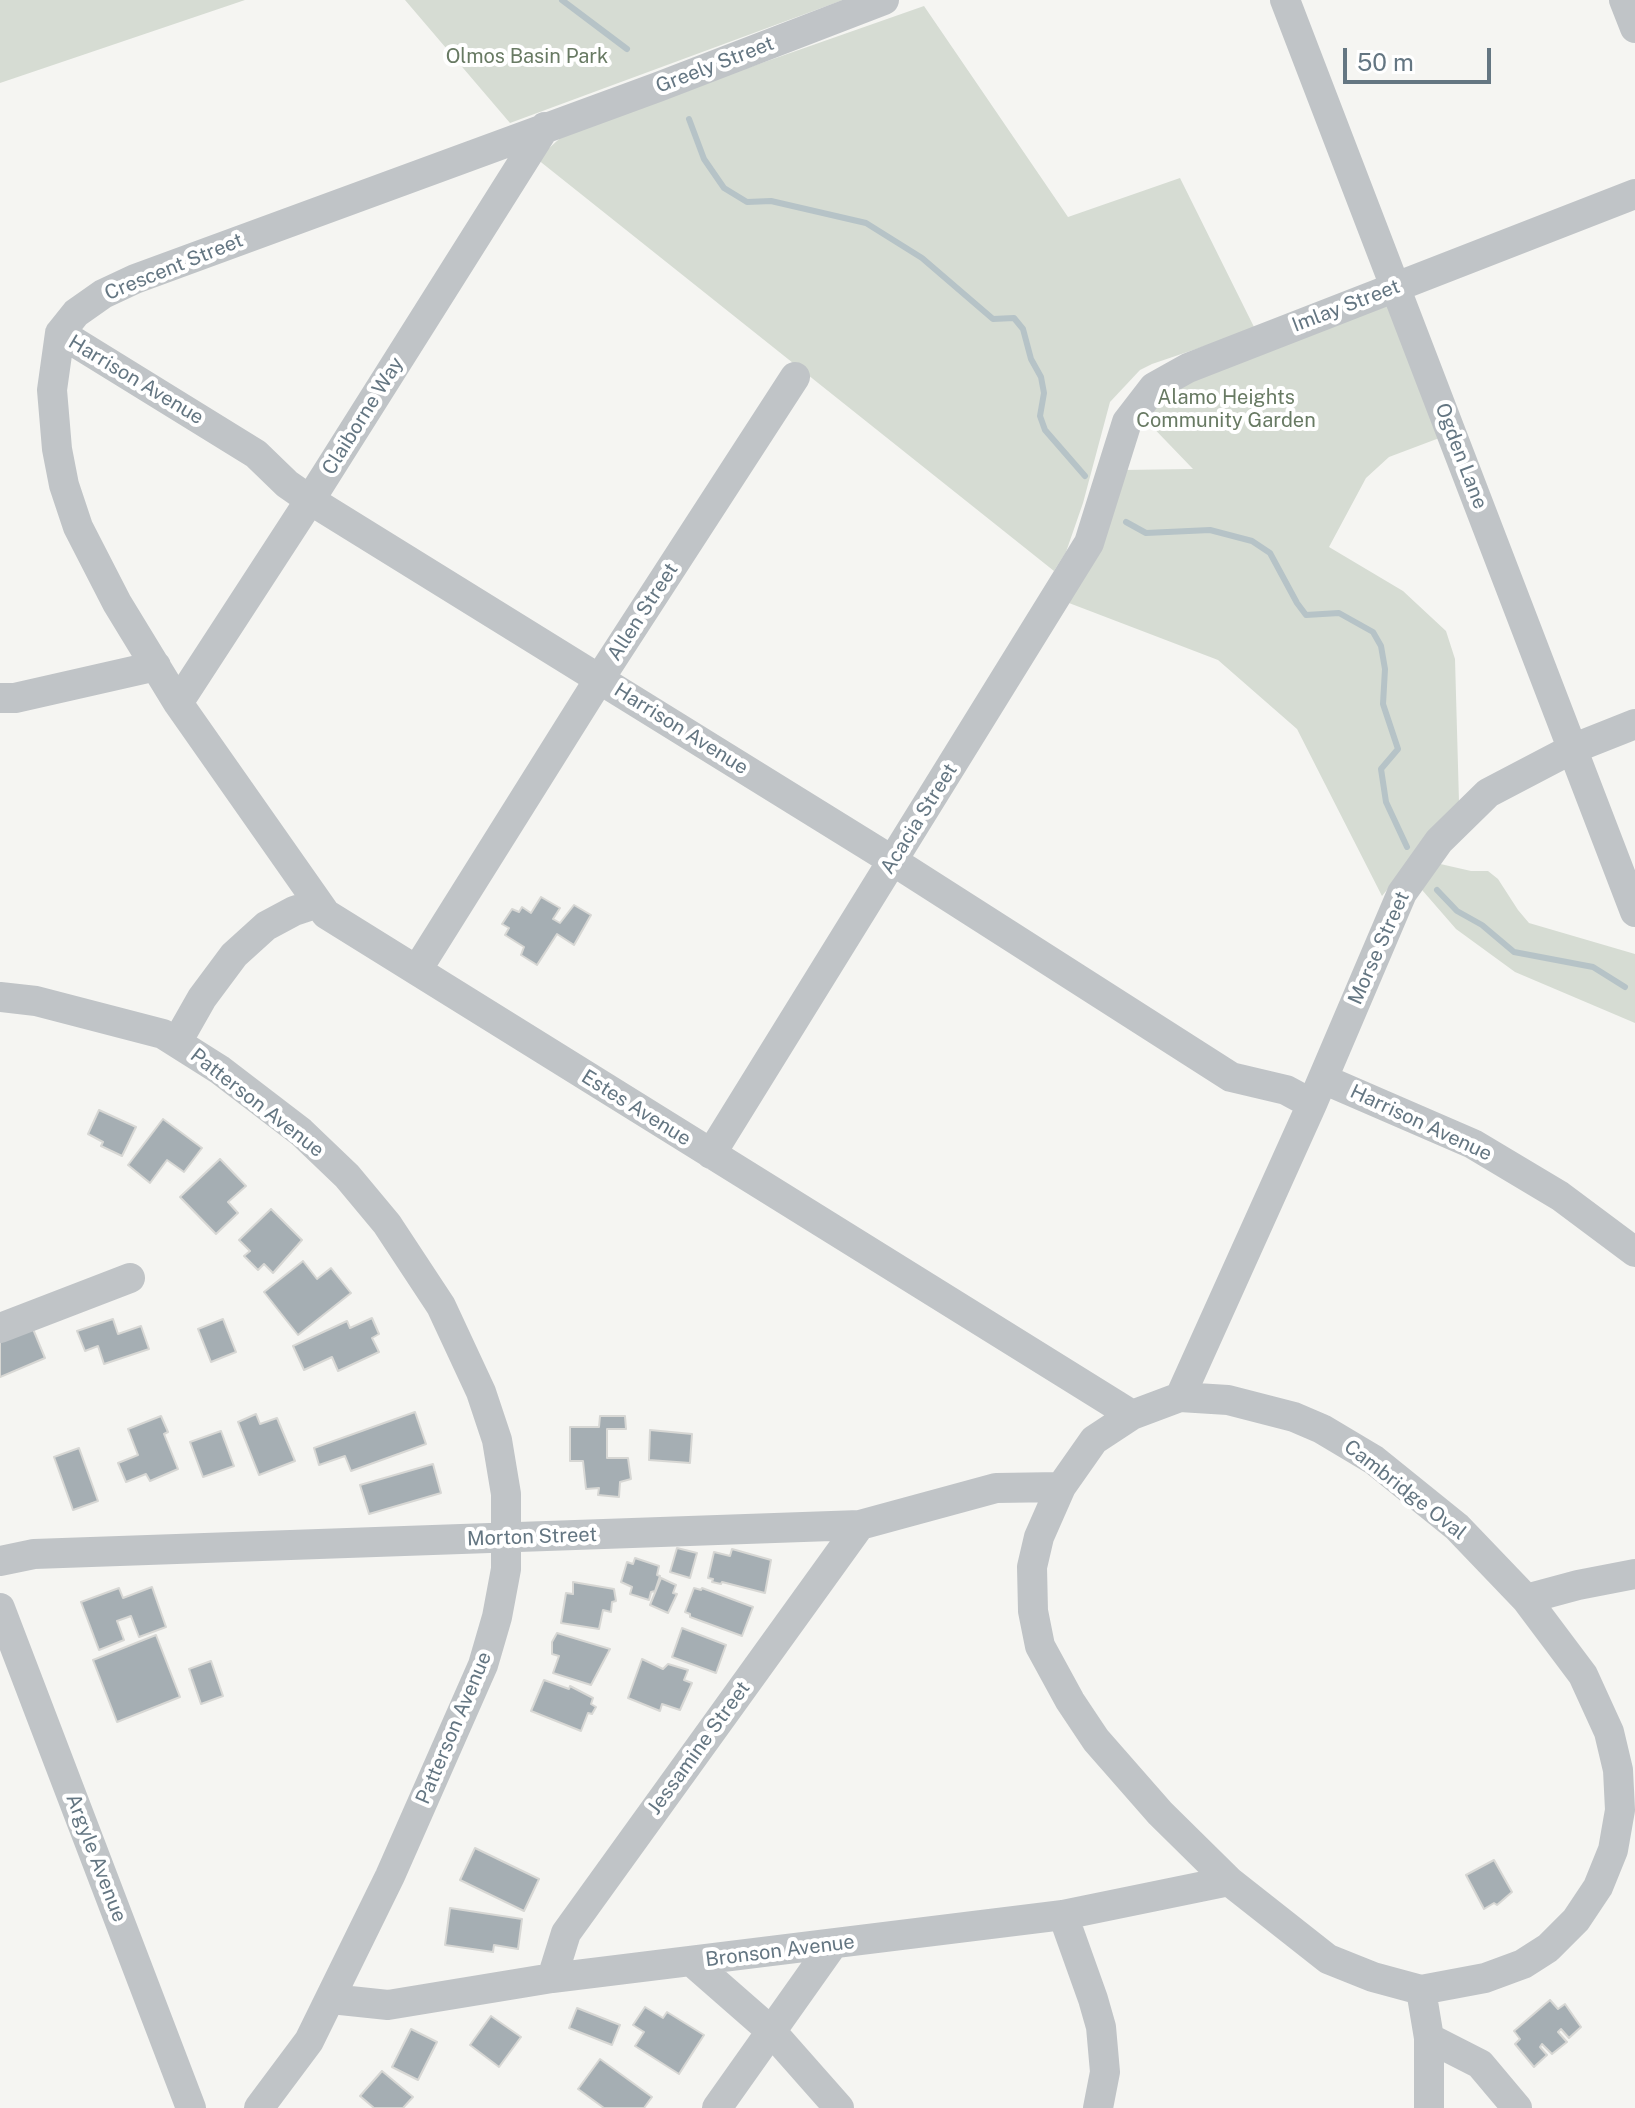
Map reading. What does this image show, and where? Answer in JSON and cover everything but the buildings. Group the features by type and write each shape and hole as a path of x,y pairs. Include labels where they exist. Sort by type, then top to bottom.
{"street":[{"name":"Greely Street","path":"545,127 884,0"},
{"name":"Ogden Lane","path":"1285,0 1635,912"},
{"path":"1624,0 1635,28"},
{"name":"Crescent Street","path":"60,333 76,313 103,294 135,279 545,127"},
{"name":"Claiborne Way","path":"178,703 545,127"},
{"name":"Imlay Street","path":"1109,476 1127,422 1154,387 1188,368 1635,194"},
{"path":"60,333 52,390 57,449 64,485 78,527 97,567 178,703 318,903 266,926 234,955 202,998 177,1042"},
{"name":"Harrison Avenue","path":"60,333 256,454 287,484 310,500 893,861 1231,1077 1286,1090 1317,1092 1473,1144 1560,1196 1635,1252"},
{"name":"Allen Street","path":"417,970 600,678 795,377"},
{"name":"Acacia Street","path":"711,1154 1089,543 1109,476"},
{"path":"0,698 15,698 156,666"},
{"name":"Morse Street","path":"1180,1397 1317,1092 1402,893 1439,841 1488,793 1572,749 1635,724"},
{"name":"Estes Avenue","path":"318,903 326,914 1132,1415"},
{"name":"Patterson Avenue","path":"0,997 36,1001 163,1034 220,1070 301,1132 347,1176 387,1224 441,1306 481,1392 499,1453 506,1494 506,1569 497,1617 483,1665 390,1876 331,1999 309,2041 259,2108"},
{"path":"0,1328 130,1278"},
{"name":"Cambridge Oval","path":"1180,1397 1228,1400 1264,1408 1322,1429 1349,1443 1457,1527 1526,1599 1583,1675 1609,1732 1620,1790 1613,1850 1598,1887 1576,1920 1548,1948 1504,1972 1421,1990 1373,1977 1328,1959 1229,1881 1160,1813 1096,1740 1040,1646 1033,1611 1032,1567 1039,1537 1061,1487 1094,1440 1132,1415 1180,1397"},
{"name":"Morton Street","path":"0,1561 34,1554 860,1525 996,1488 1061,1487"},
{"name":"Jessamine Street","path":"552,1978 566,1933 860,1525"},
{"path":"1526,1599 1635,1574"},
{"name":"Argyle Avenue","path":"0,1608 191,2108"},
{"name":"Bronson Avenue","path":"331,1999 388,2005 552,1978 1063,1915 1229,1881"},
{"path":"1063,1915 1101,2027 1105,2072 1098,2108"},
{"path":"717,2108 833,1944"},
{"path":"691,1961 771,2031 839,2108"},
{"path":"1421,1990 1429,2038 1429,2108"},
{"path":"1429,2038 1480,2064 1517,2108"}],"green space":[{"path":"0,0 245,0 0,83"},
{"name":"Olmos Basin Park","path":"405,0 843,0 510,123"},
{"path":"924,6 1068,217 1180,178 1255,329 1140,370 1110,402 1083,503 1066,552 1054,571 537,159 568,131"},
{"name":"Alamo Heights Community Garden","path":"1389,302 1442,437 1389,457 1366,478 1329,547 1403,591 1446,631 1455,659 1459,802 1382,896 1297,729 1218,660 1069,603 1122,470 1193,469 1141,415 1161,393"},
{"path":"1436,863 1471,871 1488,871 1498,879 1529,923 1635,954 1635,1023 1515,972 1456,929 1416,883"}],"waterway":[{"path":"562,0 627,49"},
{"path":"689,119 704,159 724,188 747,202 771,201 866,223 922,258 993,319 1014,318 1023,329 1031,359 1041,377 1044,393 1040,416 1045,430 1085,476"},
{"path":"1126,522 1146,533 1210,530 1252,541 1270,553 1306,615 1339,613 1373,632 1381,646 1385,669 1383,704 1398,749 1381,769 1386,802 1407,847"},
{"path":"1437,890 1457,911 1482,925 1514,952 1593,967 1625,987"}]}
